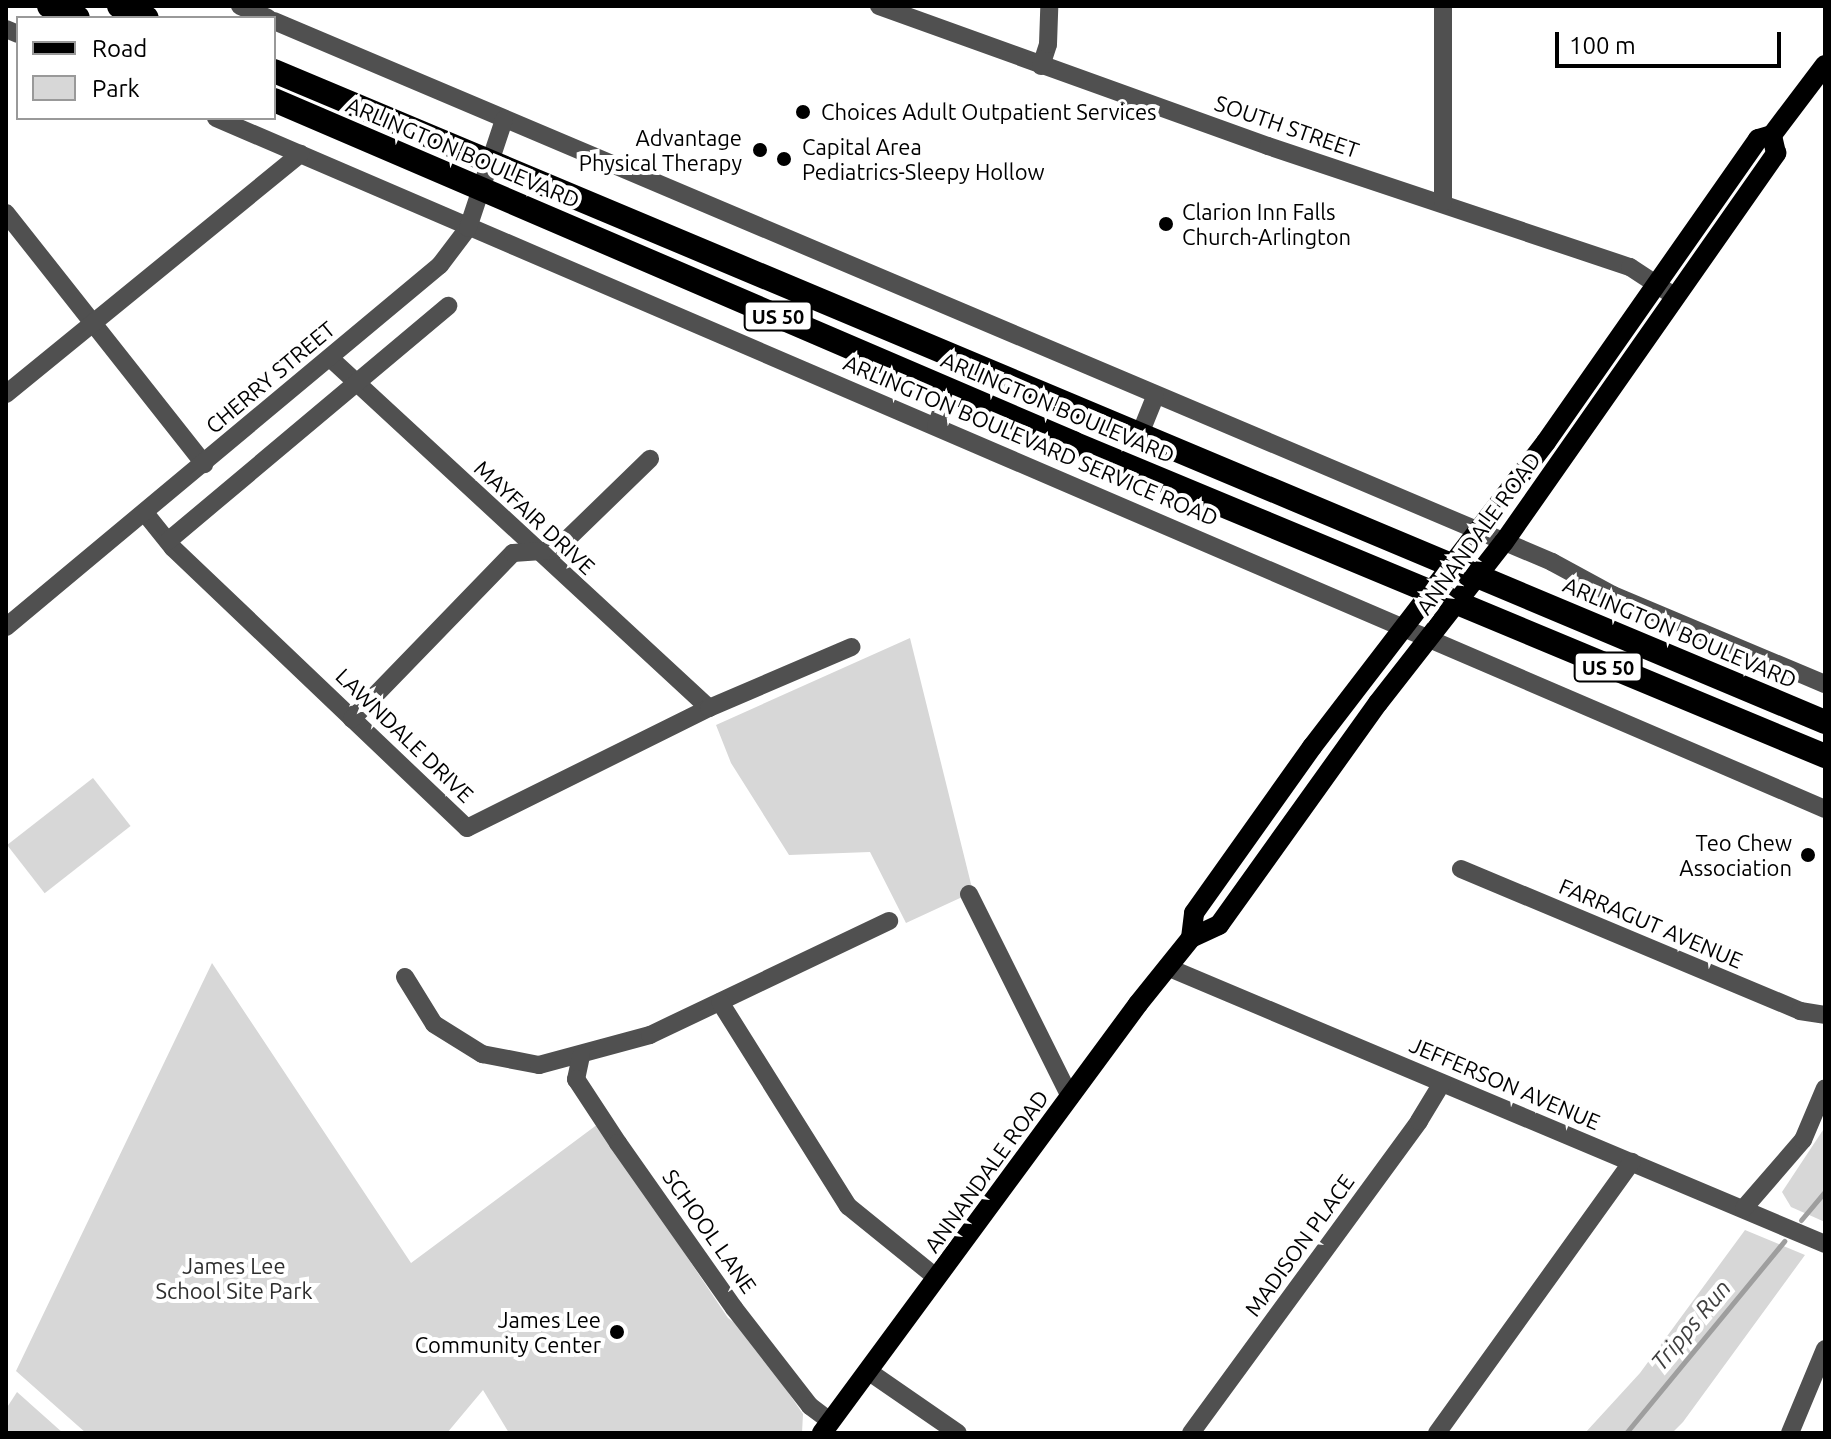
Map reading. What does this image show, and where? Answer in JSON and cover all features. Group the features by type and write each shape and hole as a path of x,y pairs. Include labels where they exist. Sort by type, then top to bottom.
{"highway":[{"path":"49,6 73,16"},
{"path":"119,6 142,16"},
{"name":"ARLINGTON BOULEVARD","path":"276,72 1825,722"},
{"name":"ARLINGTON BOULEVARD","path":"276,101 949,390 1825,756"}],"main road":[{"name":"ANNANDALE ROAD","path":"1191,938 1194,913 1403,625 1479,532 1658,285 1758,139 1772,135 1825,65"},
{"name":"ANNANDALE ROAD","path":"826,1427 1167,967 1191,938 1219,925 1430,637 1504,542 1776,153 1772,135"}],"street":[{"path":"240,6 263,16"},
{"name":"SOUTH STREET","path":"879,6 1041,66 1630,267 1677,298"},
{"path":"1041,66 1051,27 1049,6"},
{"path":"1443,6 1443,202"},
{"path":"276,22 1155,397 1504,542 1613,595 1825,684"},
{"name":"ARLINGTON BOULEVARD SERVICE ROAD","path":"221,120 1403,625 1825,809"},
{"name":"CHERRY STREET","path":"6,627 440,265 468,228 504,120"},
{"path":"6,394 300,154"},
{"path":"6,213 204,464"},
{"path":"168,541 448,306"},
{"name":"MAYFAIR DRIVE","path":"330,358 535,551 709,708"},
{"path":"936,426 949,390"},
{"path":"1140,434 1155,397"},
{"path":"352,719 513,553 556,550 650,459"},
{"name":"LAWNDALE DRIVE","path":"145,513 168,541 467,828 709,708 851,647"},
{"name":"FARRAGUT AVENUE","path":"1461,869 1800,1011 1825,1015"},
{"path":"969,894 1070,1097"},
{"path":"405,977 434,1024 482,1054 539,1065 639,1039 889,921"},
{"name":"JEFFERSON AVENUE","path":"1167,967 1825,1244"},
{"path":"720,1002 848,1206 937,1278"},
{"name":"SCHOOL LANE","path":"581,1056 576,1079 618,1143 734,1308 826,1427"},
{"name":"MADISON PLACE","path":"1191,1433 1410,1134 1442,1083"},
{"path":"1744,1208 1803,1140 1825,1088"},
{"path":"1437,1433 1632,1162"},
{"path":"1790,1433 1825,1349"},
{"path":"868,1371 958,1433"}],"green space":[{"path":"910,638 973,892 906,923 870,852 789,855 731,763 716,725"},
{"path":"93,778 131,826 45,893 7,845"},
{"name":"James Lee School Site Park","path":"212,963 411,1263 598,1124 728,1318 746,1331 803,1414 802,1433 509,1433 483,1390 447,1433 86,1433 16,1371"},
{"path":"1825,1127 1825,1222 1791,1207 1782,1192"},
{"path":"1745,1230 1805,1255 1683,1422 1672,1433 1585,1433 1640,1373"},
{"path":"17,1392 63,1433 6,1433 6,1409"}],"waterway":[{"name":"Tripps Run","path":"1801,1220 1825,1191"},
{"name":"Tripps Run","path":"1626,1433 1784,1241"}],"place":[{"name":"Choices Adult Outpatient Services","path":"803,112"},
{"name":"Advantage Physical Therapy","path":"760,150"},
{"name":"Capital Area Pediatrics-Sleepy Hollow","path":"784,159"},
{"name":"Clarion Inn Falls Church-Arlington","path":"1166,224"},
{"name":"Teo Chew Association","path":"1808,855"},
{"name":"James Lee Community Center","path":"617,1332"}]}
